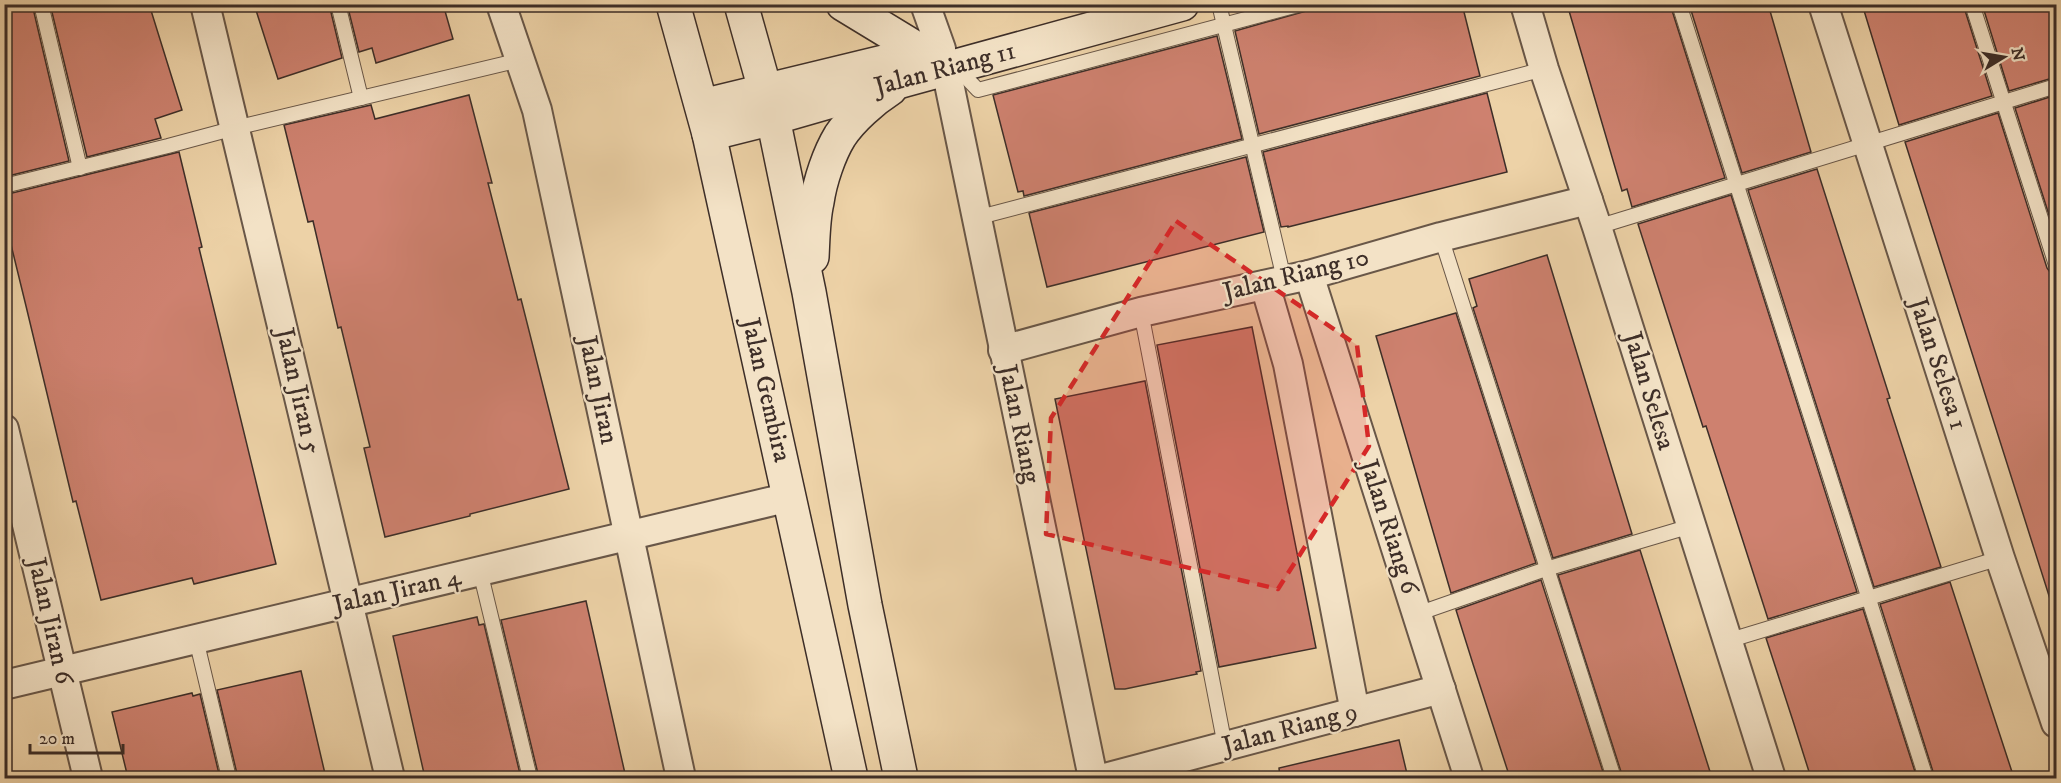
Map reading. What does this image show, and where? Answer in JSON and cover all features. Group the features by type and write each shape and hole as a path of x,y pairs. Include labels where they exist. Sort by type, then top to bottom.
{"main road":[{"name":"Jalan Gembira","path":"673,4 705,120 851,778"},
{"path":"741,4 769,104 809,292 865,605 901,778"},
{"path":"843,4 918,49 943,59"},
{"name":"Jalan Riang 11","path":"769,104 904,80 943,59 1095,4"},
{"name":"Jalan Riang 11","path":"705,120 943,59 1182,4"},
{"path":"809,292 817,201 835,147 841,135 878,97 904,80"}],"street":[{"name":"Jalan Jiran 5","path":"205,4 390,778"},
{"name":"Jalan Jiran","path":"501,4 537,110 681,778"},
{"name":"Jalan Riang","path":"925,4 943,59 1093,778"},
{"name":"Jalan Selesa","path":"1525,4 1544,69 1598,227 1771,778"},
{"name":"Jalan Selesa 1","path":"1823,4 2000,558 2051,690 2056,723"},
{"name":"Jalan Riang 10","path":"1003,350 1141,312 1286,280 1441,237 1588,200"},
{"name":"Jalan Riang 6","path":"1286,280 1417,615 1469,778"},
{"path":"1286,280 1288,364 1355,712"},
{"name":"Jalan Jiran 6","path":"4,429 88,778"},
{"name":"Jalan Jiran 4","path":"4,685 790,497"},
{"name":"Jalan Riang 9","path":"1105,778 1441,689"}],"lane":[{"path":"41,4 80,168"},
{"path":"338,4 361,98"},
{"path":"1219,4 1286,280"},
{"path":"943,59 978,90 1302,4"},
{"path":"1679,4 1926,778"},
{"path":"1972,4 2056,265"},
{"path":"4,186 520,60"},
{"path":"976,218 1544,69"},
{"path":"1598,227 2056,86"},
{"path":"1441,237 1614,778"},
{"path":"1141,312 1225,747"},
{"path":"1417,615 1546,569 1691,526"},
{"path":"1727,641 2000,558"},
{"path":"480,571 530,778"},
{"path":"196,639 229,778"}],"highlighted area":[{"path":"1176,221 1357,345 1369,446 1278,589 1046,534 1051,418"}],"building":[{"path":"4,4 32,4 69,161 4,177"},
{"path":"50,4 149,4 182,110 155,119 161,138 87,157"},
{"path":"254,4 329,4 342,58 278,79"},
{"path":"347,4 443,4 453,39 376,63 372,48 359,52"},
{"path":"1331,4 1462,4 1480,76 1259,134 1235,31"},
{"path":"1567,4 1670,4 1725,178 1632,207 1627,189 1622,191"},
{"path":"1689,4 1768,4 1811,152 1742,173"},
{"path":"1862,4 1963,4 1992,96 1899,125"},
{"path":"1982,4 2056,4 2056,77 2009,91"},
{"path":"1217,36 1242,139 1024,196 1023,191 1018,192 993,95"},
{"path":"1487,93 1507,172 1281,227 1263,152"},
{"path":"469,95 492,183 488,183 518,300 521,299 569,489 385,537 364,448 370,447 341,327 338,328 313,221 308,222 284,125 371,105 375,119"},
{"path":"2056,95 2056,237 2015,108"},
{"path":"1998,113 2047,268 2056,274 2056,602 2051,602 1905,142"},
{"path":"179,152 202,247 199,248 276,564 194,584 192,578 101,600 76,501 73,502 4,216 4,195"},
{"path":"1246,157 1264,232 1047,287 1029,213"},
{"path":"1817,169 1941,567 1874,587 1748,190"},
{"path":"1731,195 1857,592 1768,619 1638,224"},
{"path":"1547,255 1632,534 1553,558 1473,308 1477,306 1469,279"},
{"path":"1456,313 1536,563 1451,593 1376,336"},
{"path":"1252,327 1316,648 1219,667 1157,345"},
{"path":"1145,381 1201,671 1196,672 1197,674 1115,689 1055,399"},
{"path":"1640,550 1712,778 1623,778 1558,575"},
{"path":"1541,580 1605,778 1510,778 1473,664 1456,610"},
{"path":"1950,582 2014,778 1935,778 1880,604"},
{"path":"586,601 626,778 539,778 501,620"},
{"path":"1863,609 1917,778 1811,778 1766,638"},
{"path":"477,617 479,625 484,624 521,778 425,778 393,636"},
{"path":"301,671 326,778 238,778 217,690"},
{"path":"192,693 193,696 200,694 220,778 128,778 112,712"},
{"path":"1399,740 1408,778 1280,778 1279,768"}]}
